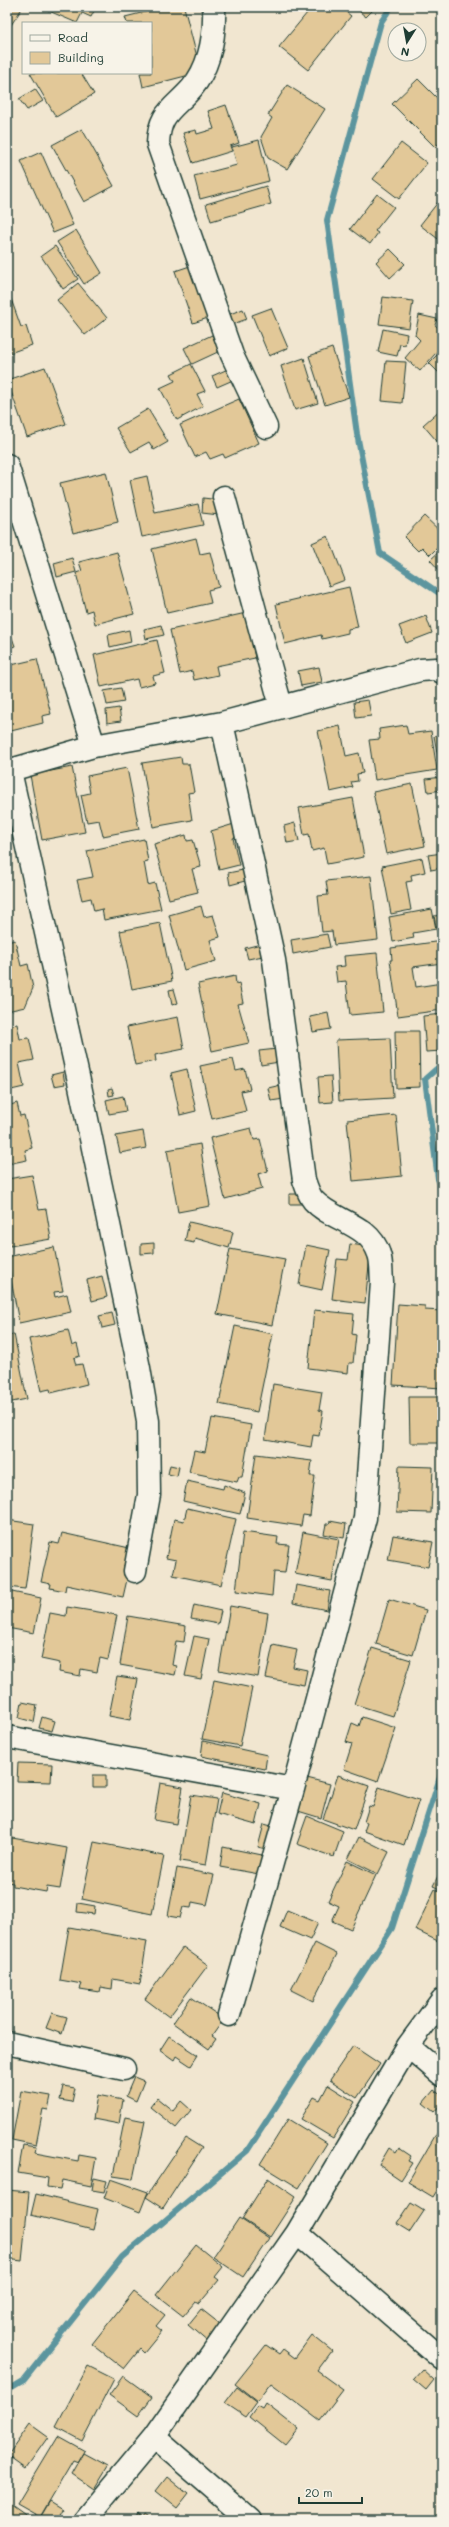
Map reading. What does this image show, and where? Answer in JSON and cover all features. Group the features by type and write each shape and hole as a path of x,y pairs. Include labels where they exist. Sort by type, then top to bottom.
{"street":[{"path":"214,7 215,24 208,62 192,88 169,109 158,131 158,144 232,355 266,427"},
{"path":"7,465 94,746"},
{"path":"224,497 281,706"},
{"path":"135,1571 149,1495 145,1406 79,1081 9,771 94,746 222,723 420,670 436,669 442,672"},
{"path":"222,723 274,960 304,1180 312,1199 328,1212 354,1225 371,1237 380,1254 382,1282 365,1518 293,1789 229,2015"},
{"path":"7,1737 293,1789"},
{"path":"85,2520 154,2437 297,2233 408,2046 442,2000"},
{"path":"7,2043 124,2069"},
{"path":"408,2046 442,2075"},
{"path":"297,2233 442,2359"},
{"path":"154,2437 250,2520"}],"building":[{"path":"7,7 23,7 7,31"},
{"path":"96,7 91,17 82,13 78,22 42,8"},
{"path":"165,7 184,7 201,72 143,87 140,74 152,74 152,22 127,22 125,17"},
{"path":"312,7 340,7 351,16 308,70 279,47"},
{"path":"365,7 370,7 373,10 366,17 360,12"},
{"path":"31,74 82,74 94,94 56,117"},
{"path":"418,79 442,103 442,140 435,147 392,104"},
{"path":"287,85 325,109 287,169 268,158 261,137 272,118 268,115"},
{"path":"35,89 43,101 27,110 19,99"},
{"path":"226,105 239,143 230,146 232,151 193,163 183,133 196,130 197,134 214,129 208,111"},
{"path":"82,129 114,186 84,202 52,145"},
{"path":"259,140 269,181 200,199 194,176 237,165 232,147"},
{"path":"401,143 427,163 399,199 373,179"},
{"path":"41,152 73,225 53,233 21,161"},
{"path":"266,186 271,204 211,221 206,204"},
{"path":"377,194 394,207 375,231 378,233 370,244 350,229"},
{"path":"442,197 442,242 420,225"},
{"path":"76,230 102,273 84,284 57,242"},
{"path":"55,246 78,279 63,289 41,256"},
{"path":"390,249 405,264 390,278 376,262"},
{"path":"193,265 211,317 193,323 175,271"},
{"path":"78,283 107,318 85,335 57,300"},
{"path":"383,297 413,301 409,328 379,324"},
{"path":"11,299 21,327 26,326 32,345 7,354 7,300"},
{"path":"271,308 288,348 269,356 252,315"},
{"path":"243,309 247,319 233,324 230,314"},
{"path":"419,315 437,319 435,325 442,331 442,346 420,371 405,358 420,340 415,335"},
{"path":"383,329 407,334 405,345 400,344 397,356 378,352"},
{"path":"212,335 220,351 192,364 184,348"},
{"path":"332,348 349,397 325,405 309,356"},
{"path":"442,350 442,376 429,363"},
{"path":"304,358 318,403 295,410 281,366"},
{"path":"386,361 406,362 402,403 382,401"},
{"path":"191,364 205,391 197,394 203,406 177,420 160,388 175,381 171,374"},
{"path":"45,367 66,424 27,437 7,380"},
{"path":"228,369 233,380 217,387 212,376"},
{"path":"239,399 259,443 225,458 223,454 210,459 206,452 195,457 180,425"},
{"path":"442,408 442,447 423,425"},
{"path":"148,409 168,442 154,450 149,442 131,452 116,428"},
{"path":"106,472 118,522 73,533 60,483"},
{"path":"147,476 155,513 198,504 203,525 142,537 130,480"},
{"path":"203,498 220,500 219,515 202,513"},
{"path":"424,516 442,533 442,543 430,555 422,547 418,551 404,537"},
{"path":"328,536 345,580 329,586 312,543"},
{"path":"196,538 200,554 210,552 219,587 208,590 211,603 167,613 152,549"},
{"path":"442,549 442,573 430,560"},
{"path":"117,552 134,614 95,624 92,610 86,612 76,573 82,571 79,562"},
{"path":"72,558 76,572 57,577 54,563"},
{"path":"349,587 358,627 348,629 348,633 322,639 321,635 285,644 276,604"},
{"path":"246,613 255,658 216,666 218,675 194,680 192,671 180,674 170,630"},
{"path":"426,616 432,633 406,643 399,626"},
{"path":"161,625 164,635 146,639 144,629"},
{"path":"129,630 131,642 110,647 108,635"},
{"path":"10,632 15,646 7,649 7,633"},
{"path":"157,640 165,673 153,676 155,683 139,687 137,679 101,687 94,655"},
{"path":"37,659 51,714 42,716 43,723 7,732 7,666"},
{"path":"319,667 322,682 301,686 298,671"},
{"path":"121,688 124,702 107,705 104,691"},
{"path":"368,700 371,716 356,718 354,702"},
{"path":"119,708 121,721 107,723 106,710"},
{"path":"406,725 408,734 431,731 437,770 375,780 369,740 380,739 379,729"},
{"path":"340,726 346,756 359,753 363,773 357,774 358,781 351,782 353,787 330,792 318,731"},
{"path":"442,734 442,774 441,774 434,736"},
{"path":"181,757 182,764 189,764 194,792 188,793 192,820 153,827 142,763"},
{"path":"72,767 85,832 42,840 30,775"},
{"path":"127,768 139,829 103,836 99,820 87,822 81,795 90,793 87,776"},
{"path":"442,777 442,790 428,792 426,779"},
{"path":"412,784 425,846 386,854 373,792"},
{"path":"353,798 364,857 327,864 324,848 312,851 309,834 304,835 299,808"},
{"path":"295,823 299,841 287,843 284,826"},
{"path":"234,824 237,837 233,838 239,865 219,870 211,831"},
{"path":"186,835 187,841 193,840 201,867 192,869 198,892 169,899 154,844"},
{"path":"144,839 148,861 144,862 148,885 155,883 161,909 104,920 102,909 94,911 91,898 82,900 77,880 93,877 87,851"},
{"path":"442,853 442,868 431,870 428,855"},
{"path":"422,858 425,872 411,875 412,881 406,882 411,910 391,914 382,866"},
{"path":"243,870 245,881 230,885 228,873"},
{"path":"371,876 378,940 334,945 332,931 322,932 318,896 328,895 326,881"},
{"path":"201,906 204,917 213,915 220,937 210,940 216,961 184,970 169,915"},
{"path":"432,909 436,929 413,933 414,938 393,942 389,917"},
{"path":"442,915 442,935 438,936 434,916"},
{"path":"160,923 172,981 132,989 120,931"},
{"path":"327,934 330,947 293,954 291,940"},
{"path":"15,940 21,966 28,964 33,988 25,1007 7,1011 7,942"},
{"path":"442,941 442,963 413,967 416,987 442,983 442,1010 398,1016 390,960 392,960 391,948"},
{"path":"261,944 263,956 248,959 245,948"},
{"path":"377,953 383,1012 350,1015 346,981 337,982 335,967 345,966 344,956"},
{"path":"235,976 236,984 239,983 243,1003 238,1004 249,1043 212,1051 198,984"},
{"path":"174,989 178,1003 172,1005 169,990"},
{"path":"328,1013 331,1029 313,1032 310,1017"},
{"path":"442,1014 442,1051 426,1052 423,1016"},
{"path":"178,1017 184,1049 155,1055 156,1061 135,1065 127,1027"},
{"path":"17,1024 20,1039 29,1038 34,1060 19,1063 24,1087 7,1091 7,1026"},
{"path":"395,1031 419,1031 420,1087 396,1088"},
{"path":"390,1038 393,1098 339,1101 336,1040"},
{"path":"277,1049 279,1062 261,1065 259,1051"},
{"path":"233,1059 236,1071 245,1069 250,1089 241,1091 246,1111 212,1119 200,1066"},
{"path":"187,1069 196,1111 180,1115 171,1073"},
{"path":"63,1072 65,1084 54,1086 51,1075"},
{"path":"331,1076 333,1102 320,1103 318,1077"},
{"path":"281,1085 284,1099 271,1101 268,1088"},
{"path":"112,1088 114,1095 109,1096 108,1089"},
{"path":"123,1096 126,1111 109,1114 106,1100"},
{"path":"17,1103 20,1116 24,1115 32,1148 25,1150 27,1160 7,1164 7,1106"},
{"path":"396,1115 402,1176 353,1181 347,1120"},
{"path":"251,1128 254,1140 260,1139 268,1171 258,1174 262,1189 225,1199 210,1138"},
{"path":"143,1131 146,1148 120,1153 116,1136"},
{"path":"200,1144 210,1206 178,1212 167,1150"},
{"path":"32,1175 39,1210 46,1209 51,1239 10,1246 7,1228 7,1179"},
{"path":"289,1194 301,1194 302,1204 289,1204"},
{"path":"189,1222 233,1232 229,1248 195,1238 194,1243 185,1241"},
{"path":"154,1243 154,1253 141,1254 141,1244"},
{"path":"350,1244 371,1247 365,1303 332,1299 337,1259 348,1260"},
{"path":"306,1245 330,1250 322,1290 299,1285"},
{"path":"54,1247 63,1291 54,1292 55,1297 67,1294 71,1312 19,1323 7,1257"},
{"path":"230,1249 285,1259 272,1325 217,1314"},
{"path":"102,1276 107,1297 92,1301 87,1280"},
{"path":"398,1304 425,1306 425,1310 442,1311 442,1388 393,1385"},
{"path":"314,1310 354,1314 352,1334 356,1335 353,1363 349,1363 348,1373 308,1368"},
{"path":"112,1313 115,1325 102,1328 99,1316"},
{"path":"235,1326 273,1334 257,1412 219,1404"},
{"path":"68,1330 72,1346 77,1344 80,1356 74,1358 76,1365 82,1364 87,1384 51,1393 50,1389 41,1391 29,1339"},
{"path":"14,1334 27,1399 7,1403 7,1335"},
{"path":"273,1384 322,1392 319,1410 323,1411 319,1436 313,1435 311,1447 265,1439"},
{"path":"409,1397 441,1397 442,1443 410,1443"},
{"path":"212,1418 251,1425 242,1477 239,1477 237,1482 189,1472 194,1450 205,1452"},
{"path":"256,1454 312,1461 310,1476 315,1476 310,1516 303,1515 301,1526 247,1518"},
{"path":"170,1465 179,1467 177,1476 168,1474"},
{"path":"399,1466 433,1467 431,1513 397,1512"},
{"path":"187,1481 223,1489 224,1485 245,1493 240,1514 183,1501"},
{"path":"187,1508 236,1519 221,1585 173,1575 176,1560 166,1558 174,1519 184,1521"},
{"path":"7,1520 34,1524 25,1589 7,1587"},
{"path":"330,1521 346,1524 344,1538 324,1534 326,1524 329,1524"},
{"path":"243,1532 278,1537 277,1544 289,1545 285,1573 274,1572 272,1596 236,1591"},
{"path":"303,1532 339,1539 332,1581 295,1574"},
{"path":"62,1533 134,1549 123,1597 66,1585 65,1591 50,1588 51,1584 41,1582 50,1542 59,1544"},
{"path":"393,1535 433,1542 428,1567 388,1560"},
{"path":"296,1585 330,1591 327,1610 293,1603"},
{"path":"7,1591 41,1598 34,1633 7,1628"},
{"path":"389,1599 426,1610 413,1655 376,1644"},
{"path":"194,1605 221,1611 218,1624 191,1619"},
{"path":"230,1606 268,1613 258,1677 219,1670"},
{"path":"67,1607 117,1615 108,1660 100,1658 97,1672 81,1669 80,1676 59,1672 60,1663 41,1659 50,1613 66,1616"},
{"path":"128,1616 186,1626 184,1642 176,1641 172,1665 177,1666 175,1675 120,1665"},
{"path":"194,1636 209,1639 201,1679 185,1676"},
{"path":"273,1645 297,1650 293,1667 307,1670 304,1685 266,1678"},
{"path":"372,1648 411,1660 393,1716 354,1704"},
{"path":"117,1676 138,1679 130,1720 109,1716"},
{"path":"214,1680 252,1688 240,1746 202,1739"},
{"path":"22,1702 37,1705 34,1722 19,1718"},
{"path":"42,1717 55,1721 52,1731 39,1728"},
{"path":"362,1717 396,1728 378,1781 344,1769 352,1744 346,1742 352,1723 359,1726"},
{"path":"203,1741 267,1755 265,1769 201,1756"},
{"path":"18,1763 52,1764 51,1782 17,1781"},
{"path":"93,1775 106,1775 106,1787 93,1787"},
{"path":"338,1775 369,1786 354,1830 323,1819"},
{"path":"307,1778 330,1784 321,1818 298,1811"},
{"path":"160,1783 183,1787 177,1824 154,1820"},
{"path":"379,1787 419,1800 404,1845 364,1831 367,1823 364,1822 369,1806 373,1807"},
{"path":"222,1793 261,1804 256,1825 217,1814"},
{"path":"191,1795 217,1799 206,1865 180,1861"},
{"path":"307,1816 343,1831 334,1857 297,1844"},
{"path":"264,1824 279,1828 273,1851 258,1847"},
{"path":"7,1837 67,1848 60,1889 47,1887 46,1892 13,1886 13,1883 7,1882"},
{"path":"359,1837 389,1852 378,1874 348,1859"},
{"path":"94,1842 164,1856 152,1914 82,1899"},
{"path":"223,1847 262,1855 259,1874 220,1867"},
{"path":"347,1861 376,1875 351,1929 332,1921 339,1906 328,1901"},
{"path":"177,1868 214,1875 207,1905 192,1902 191,1908 183,1907 180,1918 168,1916"},
{"path":"442,1868 442,1890 433,1886"},
{"path":"435,1889 442,1892 442,1943 415,1930"},
{"path":"78,1903 95,1906 94,1914 77,1912"},
{"path":"287,1910 318,1923 310,1940 280,1927"},
{"path":"69,1927 147,1941 140,1984 113,1979 112,1989 100,1987 99,1992 80,1989 82,1984 60,1980"},
{"path":"315,1943 337,1954 313,2001 291,1990"},
{"path":"183,1947 208,1965 169,2017 145,1999"},
{"path":"191,1997 224,2019 212,2036 216,2039 209,2049 173,2023"},
{"path":"52,2013 67,2017 62,2034 46,2028"},
{"path":"169,2036 198,2055 191,2066 176,2056 174,2060 160,2050"},
{"path":"353,2046 380,2064 357,2098 330,2080"},
{"path":"134,2077 144,2081 136,2101 126,2096"},
{"path":"328,2085 355,2102 333,2138 301,2119 314,2097 320,2100"},
{"path":"63,2086 75,2088 72,2102 60,2100"},
{"path":"434,2090 442,2096 442,2103 434,2112 423,2103"},
{"path":"21,2091 51,2096 48,2110 43,2109 36,2145 12,2140"},
{"path":"97,2095 123,2100 119,2124 93,2119"},
{"path":"157,2098 173,2111 181,2101 191,2110 176,2128 150,2107"},
{"path":"125,2117 145,2121 133,2179 113,2176"},
{"path":"288,2119 327,2143 299,2188 260,2164"},
{"path":"442,2124 442,2182 433,2197 408,2182"},
{"path":"186,2138 202,2148 163,2208 146,2197"},
{"path":"23,2145 36,2147 35,2153 78,2161 79,2155 96,2158 91,2186 62,2180 60,2189 47,2187 48,2178 18,2173"},
{"path":"389,2148 396,2153 399,2148 411,2156 408,2161 412,2163 401,2180 379,2165"},
{"path":"94,2178 107,2181 104,2192 92,2190"},
{"path":"268,2178 296,2197 270,2237 242,2219"},
{"path":"111,2179 148,2192 140,2212 104,2198"},
{"path":"7,2190 29,2192 22,2261 7,2259"},
{"path":"36,2194 98,2209 93,2230 31,2215"},
{"path":"411,2203 424,2211 410,2232 397,2224"},
{"path":"442,2206 442,2216 437,2212"},
{"path":"239,2218 269,2238 243,2277 213,2257"},
{"path":"196,2245 223,2267 215,2277 219,2280 199,2304 195,2302 183,2316 156,2295"},
{"path":"134,2291 165,2315 156,2326 162,2331 144,2353 140,2349 124,2369 92,2344"},
{"path":"201,2309 224,2327 209,2343 188,2325"},
{"path":"312,2335 332,2351 317,2371 343,2390 320,2420 271,2383 257,2401 235,2384 266,2345 279,2354 283,2349 295,2358"},
{"path":"88,2366 114,2379 82,2441 56,2427"},
{"path":"422,2369 434,2380 426,2390 413,2379"},
{"path":"123,2376 152,2397 138,2416 109,2395"},
{"path":"237,2387 257,2402 246,2417 225,2403"},
{"path":"266,2404 298,2429 285,2445 250,2417 258,2406 263,2409"},
{"path":"30,2424 48,2437 26,2468 8,2455"},
{"path":"58,2436 85,2451 78,2463 73,2461 40,2517 17,2504"},
{"path":"84,2453 108,2466 94,2489 72,2474"},
{"path":"167,2477 188,2494 177,2508 156,2491"},
{"path":"50,2501 63,2509 57,2520 43,2520 40,2518"},
{"path":"7,2503 31,2520 7,2520"},
{"path":"138,2514 143,2518 145,2515 152,2520 134,2520"}],"waterway":[{"path":"391,7 381,22 327,220 357,434 380,553 442,595"},
{"path":"442,1064 425,1079 438,1179 442,1189"},
{"path":"7,2390 24,2380 122,2257 247,2151 392,1928 442,1771"}]}
